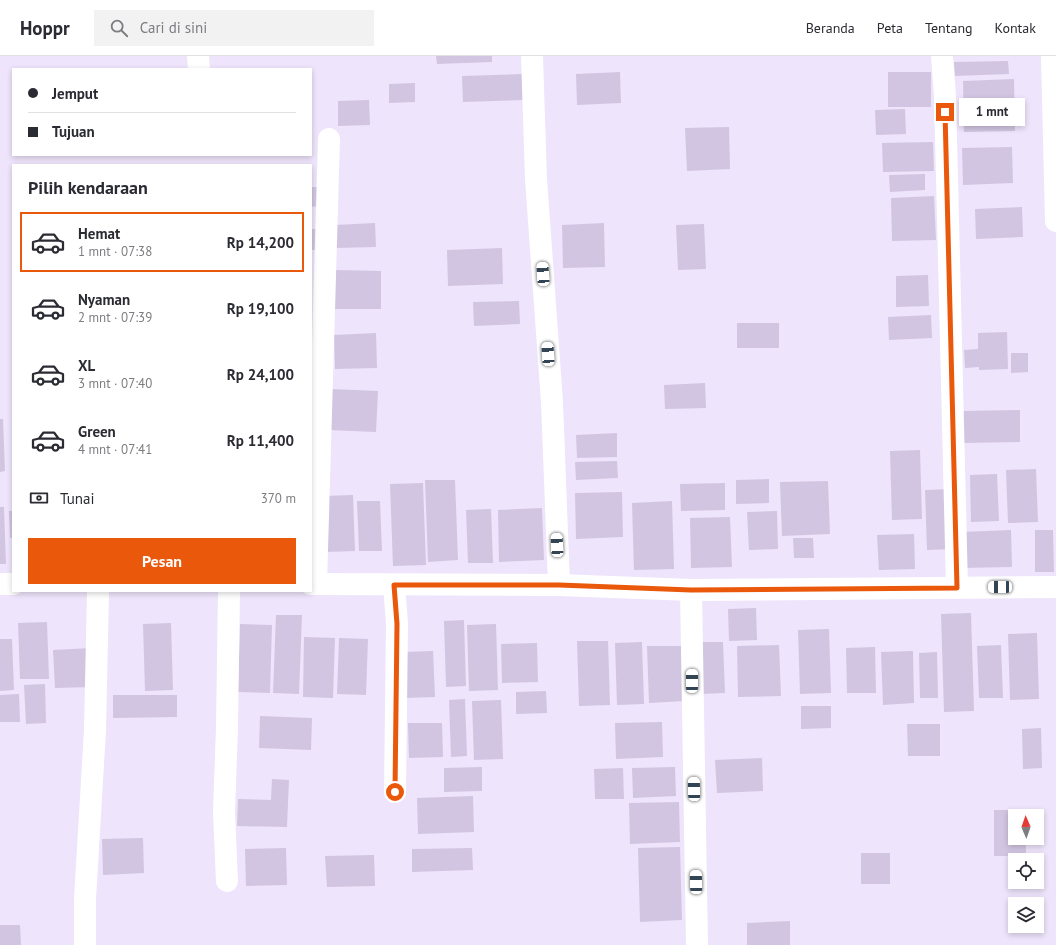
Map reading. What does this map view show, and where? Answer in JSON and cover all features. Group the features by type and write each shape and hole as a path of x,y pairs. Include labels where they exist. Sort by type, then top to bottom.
{"street":[{"path":"198,56 199,68"},
{"path":"532,56 536,179 552,402 559,585"},
{"path":"942,56 945,96 957,588"},
{"path":"1052,56 1056,221"},
{"path":"329,139 313,584 559,585 691,590 1056,587"},
{"path":"0,584 12,584"},
{"path":"394,585 397,624 395,792"},
{"path":"691,590 697,945"},
{"path":"85,945 85,899 95,730 98,592"},
{"path":"227,881 224,812 229,592"}],"building":[{"path":"436,56 492,56 492,62 437,64"},
{"path":"1008,61 1009,74 955,76 954,62"},
{"path":"620,72 621,103 577,105 576,74"},
{"path":"888,72 931,72 931,107 888,107"},
{"path":"523,74 524,100 463,102 462,76"},
{"path":"1014,79 1015,131 964,132 963,81"},
{"path":"415,83 415,102 389,103 389,84"},
{"path":"369,100 370,125 338,126 338,101"},
{"path":"905,109 906,134 876,135 875,110"},
{"path":"729,127 730,169 687,171 685,128"},
{"path":"933,142 934,171 883,172 882,143"},
{"path":"1012,147 1013,183 963,185 962,148"},
{"path":"925,174 925,190 890,192 889,175"},
{"path":"312,187 318,187 319,206 312,207"},
{"path":"934,196 936,240 892,241 891,198"},
{"path":"1022,207 1023,237 976,239 975,209"},
{"path":"375,223 376,247 335,248 335,225"},
{"path":"604,223 605,267 563,268 562,225"},
{"path":"704,224 706,269 678,270 676,225"},
{"path":"312,229 321,229 322,250 312,250"},
{"path":"502,248 503,284 448,286 447,250"},
{"path":"334,270 381,271 381,309 334,309"},
{"path":"928,275 929,306 896,307 896,276"},
{"path":"519,301 520,324 474,326 473,302"},
{"path":"931,315 932,338 889,340 888,317"},
{"path":"737,323 779,323 779,348 737,348"},
{"path":"1007,332 1008,369 979,370 979,367 965,368 964,350 978,349 978,333"},
{"path":"376,333 377,368 335,369 334,335"},
{"path":"1011,353 1028,353 1028,372 1011,373"},
{"path":"705,383 706,408 665,409 664,385"},
{"path":"330,389 378,391 376,432 328,430"},
{"path":"1020,410 1020,442 963,443 963,411"},
{"path":"0,419 3,419 5,471 0,472"},
{"path":"617,433 617,457 577,458 576,435"},
{"path":"920,450 922,519 892,520 890,451"},
{"path":"617,461 618,478 576,480 575,462"},
{"path":"1036,469 1038,522 1008,523 1006,470"},
{"path":"997,474 999,521 971,522 970,475"},
{"path":"769,479 769,503 736,504 736,480"},
{"path":"425,480 455,480 458,560 428,562"},
{"path":"828,481 830,534 782,536 780,482"},
{"path":"423,483 426,565 393,566 390,484"},
{"path":"725,483 725,510 681,511 680,484"},
{"path":"952,489 954,549 927,550 925,490"},
{"path":"622,492 623,537 576,539 575,493"},
{"path":"353,495 355,551 326,552 324,496"},
{"path":"357,501 380,501 382,551 359,551"},
{"path":"672,501 674,569 634,570 632,503"},
{"path":"0,507 4,507 6,564 0,564"},
{"path":"542,508 544,560 499,562 498,510"},
{"path":"491,509 493,563 468,563 466,510"},
{"path":"9,511 12,511 12,538 10,538"},
{"path":"777,511 778,549 749,550 747,512"},
{"path":"730,517 732,567 691,568 690,518"},
{"path":"1011,530 1012,567 962,568 961,532"},
{"path":"1035,530 1053,530 1054,572 1035,572"},
{"path":"914,534 915,569 879,570 877,535"},
{"path":"793,538 813,538 814,558 794,558"},
{"path":"756,608 757,640 729,641 728,609"},
{"path":"971,613 974,711 944,712 941,614"},
{"path":"276,615 302,615 299,694 273,693"},
{"path":"464,620 466,686 446,687 444,621"},
{"path":"47,622 49,679 20,679 18,623"},
{"path":"171,623 173,690 145,691 143,624"},
{"path":"240,624 272,625 270,693 238,692"},
{"path":"496,624 498,690 469,691 467,625"},
{"path":"829,629 831,693 800,694 798,630"},
{"path":"1037,633 1039,699 1010,700 1008,634"},
{"path":"304,637 335,638 333,698 303,697"},
{"path":"339,638 368,639 366,695 337,694"},
{"path":"0,639 12,639 14,690 0,691"},
{"path":"577,641 608,641 610,705 579,706"},
{"path":"642,642 644,704 617,705 615,643"},
{"path":"698,642 723,642 725,693 700,694"},
{"path":"537,643 538,682 502,683 501,644"},
{"path":"779,645 781,696 738,697 737,646"},
{"path":"1001,645 1003,698 979,698 977,646"},
{"path":"647,646 682,646 684,701 649,703"},
{"path":"875,647 876,693 847,693 846,648"},
{"path":"91,648 93,687 55,688 53,650"},
{"path":"433,651 435,697 405,698 403,652"},
{"path":"913,651 914,703 883,705 881,652"},
{"path":"937,652 938,698 920,698 919,653"},
{"path":"45,684 46,723 26,724 24,685"},
{"path":"546,691 547,713 516,714 516,692"},
{"path":"19,694 20,722 0,722 0,695"},
{"path":"113,695 177,695 177,717 113,718"},
{"path":"465,699 467,756 451,757 449,700"},
{"path":"501,700 503,759 474,760 472,701"},
{"path":"801,706 831,706 831,728 801,729"},
{"path":"260,716 312,718 311,750 259,748"},
{"path":"662,722 663,757 616,759 615,723"},
{"path":"408,723 442,723 443,757 409,758"},
{"path":"907,724 940,724 940,756 908,756"},
{"path":"1041,728 1042,768 1023,769 1022,729"},
{"path":"762,758 763,791 717,793 715,760"},
{"path":"482,767 482,791 444,792 444,768"},
{"path":"675,767 676,796 633,798 632,768"},
{"path":"623,768 624,799 595,799 594,769"},
{"path":"272,779 289,780 287,827 237,826 238,799 271,800"},
{"path":"473,796 474,832 418,834 417,798"},
{"path":"679,802 680,842 630,844 629,803"},
{"path":"994,810 1008,810 1008,845 1026,845 1026,853 1008,853 1008,856 994,856"},
{"path":"143,838 144,873 103,875 102,839"},
{"path":"680,847 682,920 640,922 638,848"},
{"path":"286,848 287,885 246,886 245,849"},
{"path":"472,848 473,870 412,872 412,849"},
{"path":"861,853 890,853 890,884 861,884"},
{"path":"374,855 375,886 327,887 325,856"},
{"path":"790,921 790,945 747,945 747,923"},
{"path":"0,925 20,925 21,945 0,945"}],"route":[{"path":"395,792 397,624 394,585 559,585 691,590 957,588 945,112"}]}
